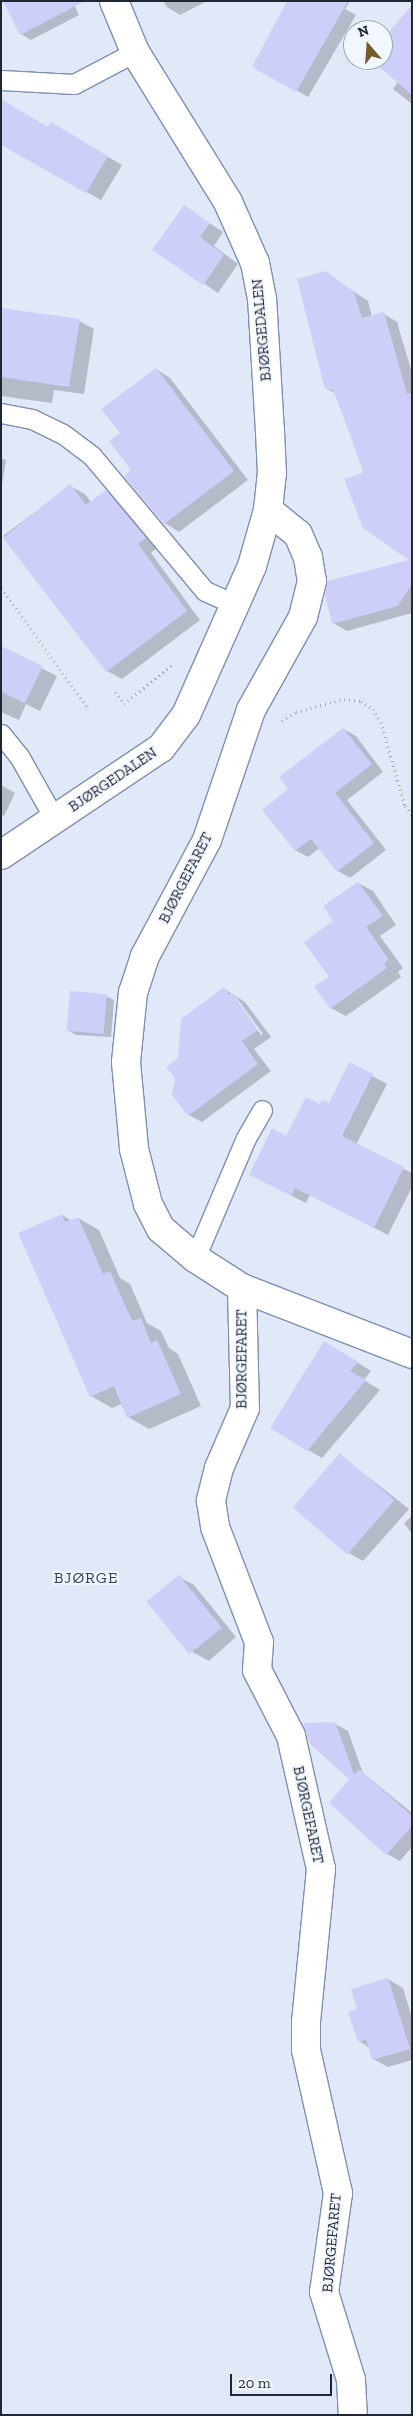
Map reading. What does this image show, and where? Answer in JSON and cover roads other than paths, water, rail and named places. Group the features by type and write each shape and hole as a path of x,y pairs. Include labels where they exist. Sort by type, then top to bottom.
{"street":[{"name":"BJØRGEDALEN","path":"1,855 161,748 186,715 252,566 268,510 272,474 270,432 262,299 255,263 228,202 135,52 114,1"},
{"name":"BJØRGEFARET","path":"268,510 298,534 308,557 312,581 303,617 251,710 208,840 145,956 133,992 126,1062 134,1149 148,1204 161,1229 195,1258 242,1288 412,1354"},
{"name":"BJØRGEFARET","path":"242,1288 245,1408 219,1468 211,1501 215,1527 259,1642 257,1670 291,1736 321,1868 306,2022 306,2050 338,2193 324,2292 351,2380 352,2415"}],"lane":[{"path":"1,80 74,84 135,52"},
{"path":"1,413 32,419 63,434 92,456 205,591 234,604"},
{"name":"BJØRGEDALEN","path":"1,734 19,756 55,820"},
{"path":"195,1258 226,1183 262,1110"}],"district":[{"name":"BJØRGE","path":"86,1578"}]}
